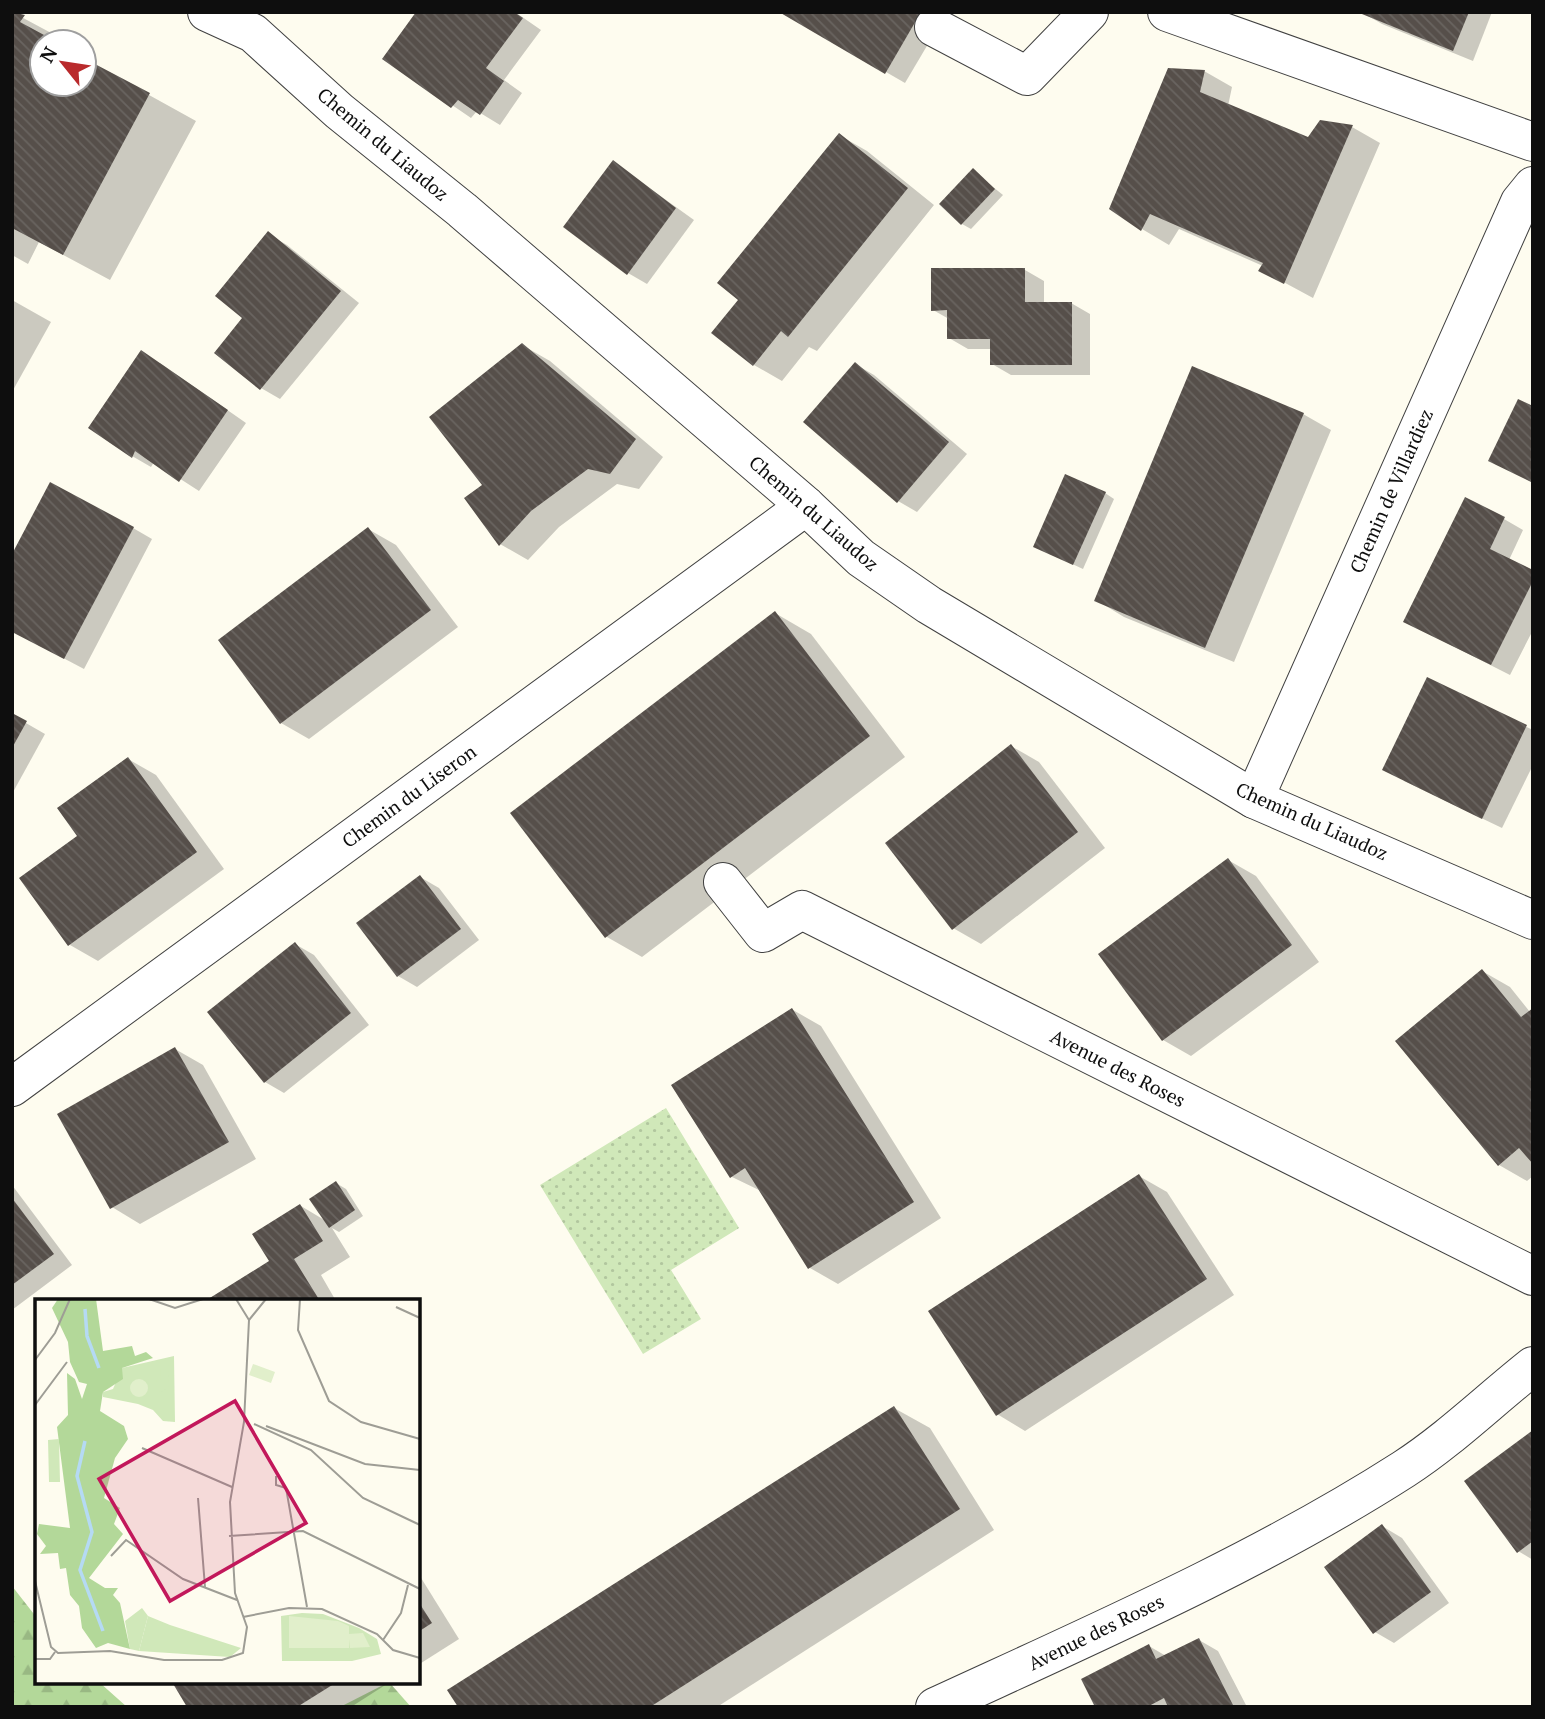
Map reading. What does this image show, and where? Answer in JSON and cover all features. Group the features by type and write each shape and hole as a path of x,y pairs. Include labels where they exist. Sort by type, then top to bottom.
{"street":[{"name":"Chemin du Liaudoz","path":"207,12 262,23 340,111 462,210 806,506 861,558 929,605 1254,799 1533,920"},
{"path":"934,27 1027,76 1089,12"},
{"path":"1167,12 1533,142"},
{"name":"Chemin de Villardiez","path":"1254,799 1514,214 1533,186"},
{"name":"Chemin du Liseron","path":"12,1087 806,506"},
{"name":"Avenue des Roses","path":"723,882 763,933 802,910 1533,1276"},
{"name":"Avenue des Roses","path":"934,1707 1076,1643 1296,1530 1405,1468 1533,1366"}],"green space":[{"path":"666,1108 739,1228 671,1270 701,1319 643,1354 540,1185"},
{"path":"12,1586 35,1615 35,1684 101,1684 127,1707 12,1707"},
{"path":"385,1684 391,1684 411,1707 340,1707"}],"building":[{"path":"12,12 25,15 20,22 31,28 28,28 28,98 98,98 98,66 150,93 63,255 12,228"},
{"path":"416,12 514,12 523,18 486,68 504,81 480,115 458,100 451,108 382,59"},
{"path":"779,12 921,12 885,74"},
{"path":"1357,12 1469,12 1453,51"},
{"path":"1168,68 1205,70 1200,92 1308,137 1320,120 1353,125 1284,284 1258,271 1263,263 1150,214 1141,231 1109,209"},
{"path":"839,133 908,188 788,337 781,331 753,366 711,333 738,300 717,283"},
{"path":"613,160 676,208 627,275 563,227"},
{"path":"973,168 995,189 961,225 939,204"},
{"path":"268,231 341,291 260,390 214,353 242,318 215,296"},
{"path":"931,268 1025,268 1025,302 1072,302 1072,365 990,365 990,339 947,339 947,310 931,311"},
{"path":"522,343 636,439 610,474 588,469 531,511 499,546 464,498 482,485 429,417"},
{"path":"141,350 228,410 179,482 135,451 132,458 88,428"},
{"path":"855,362 949,442 897,503 803,422"},
{"path":"1192,366 1304,413 1205,648 1094,601"},
{"path":"1518,399 1533,406 1533,483 1488,461"},
{"path":"1065,474 1106,492 1073,565 1033,547"},
{"path":"50,482 134,527 64,659 12,632 12,554"},
{"path":"1465,497 1505,517 1490,549 1533,570 1533,581 1491,665 1403,622"},
{"path":"368,527 431,610 280,724 218,640"},
{"path":"775,611 870,736 605,938 510,813"},
{"path":"1427,677 1527,725 1482,819 1382,770"},
{"path":"12,713 27,721 12,748"},
{"path":"1011,744 1078,832 952,930 885,843"},
{"path":"128,757 197,852 68,946 19,878 77,836 57,808"},
{"path":"1228,858 1292,945 1162,1041 1098,954"},
{"path":"420,875 461,929 397,977 356,923"},
{"path":"295,942 351,1013 264,1083 207,1012"},
{"path":"1482,969 1521,1017 1533,1008 1533,1164 1519,1148 1498,1166 1395,1041"},
{"path":"792,1008 914,1202 808,1269 745,1168 730,1178 671,1085"},
{"path":"175,1047 229,1142 110,1209 57,1114"},
{"path":"1139,1174 1207,1279 996,1416 928,1311"},
{"path":"336,1181 355,1210 329,1228 309,1199"},
{"path":"12,1198 54,1254 12,1285"},
{"path":"300,1204 323,1241 294,1259 319,1299 208,1299 269,1261 252,1234"},
{"path":"894,1406 960,1509 650,1707 458,1707 447,1690"},
{"path":"1533,1430 1533,1541 1517,1553 1464,1481"},
{"path":"1382,1524 1431,1592 1373,1634 1324,1567"},
{"path":"420,1604 432,1623 420,1631"},
{"path":"1199,1638 1234,1707 1168,1707 1164,1698 1147,1707 1095,1707 1081,1679 1149,1644 1156,1659"},
{"path":"173,1684 334,1684 297,1707 187,1707"}]}
